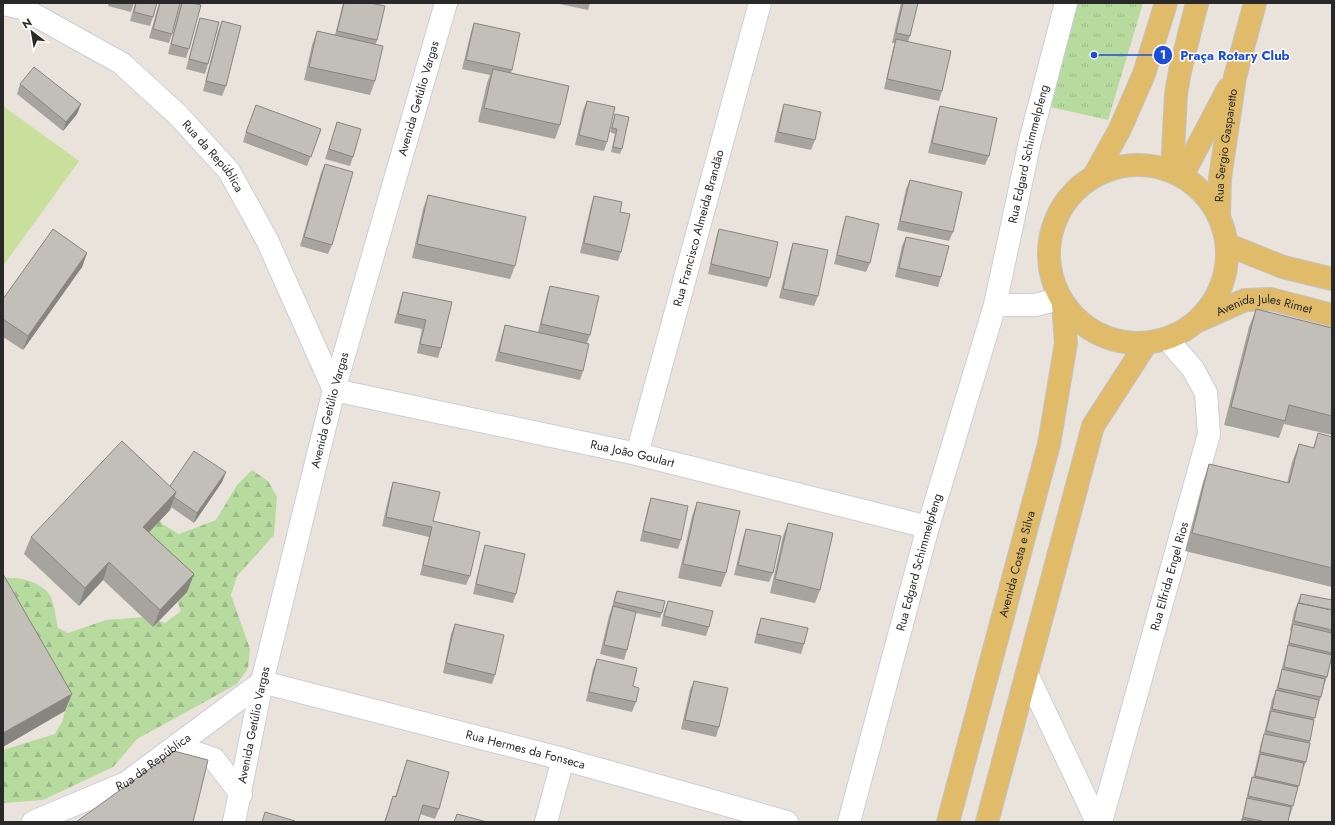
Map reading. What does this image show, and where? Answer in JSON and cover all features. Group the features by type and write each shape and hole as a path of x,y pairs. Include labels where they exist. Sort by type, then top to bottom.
{"main road":[{"name":"Avenida Costa e Silva","path":"1094,176 1120,129 1144,74 1166,3"},
{"path":"1177,174 1176,94 1180,71 1197,3"},
{"name":"Rua Sergio Gasparetto","path":"1219,214 1220,178 1235,78 1255,3"},
{"name":"Rua Sergio Gasparetto","path":"1177,174 1235,78"},
{"name":"Avenida Costa e Silva","path":"948,822 1049,444 1066,342 1061,301 1050,269 1050,238 1061,209 1081,186 1094,176 1113,168 1133,165 1153,166 1177,174 1204,192 1219,214 1228,245 1222,287 1197,322 1167,339 1146,344 1114,341 1085,327 1061,301"},
{"path":"1228,245 1283,267 1332,279"},
{"name":"Avenida Jules Rimet","path":"1197,322 1245,300 1271,298 1332,315"},
{"path":"987,822 1093,426 1146,344"}],"street":[{"name":"Avenida Getúlio Vargas","path":"234,822 241,794 262,682 334,390 446,3"},
{"name":"Rua Francisco Almeida Brandão","path":"637,454 760,3"},
{"name":"Rua Edgard Schimmelpfeng","path":"849,822 928,527 995,305 1030,141 1066,3"},
{"name":"Rua da República","path":"3,4 22,8 121,63 178,115 229,171 267,240 334,390"},
{"path":"995,305 1035,305 1061,301"},
{"name":"Rua Elfrida Engel Rios","path":"1101,822 1209,434 1206,393 1193,369 1167,339"},
{"name":"Rua João Goulart","path":"334,390 637,454 928,527"},
{"path":"1027,674 1097,822"},
{"name":"Rua da República","path":"34,822 126,783 262,682"},
{"name":"Rua Hermes da Fonseca","path":"262,682 563,759 787,822"},
{"path":"160,759 190,751 214,759 241,794"},
{"path":"546,822 563,759"}],"green space":[{"path":"1075,3 1143,3 1108,120 1046,106"},
{"path":"3,106 79,161 3,266"},
{"path":"252,470 268,481 277,497 274,535 237,576 231,595 250,649 248,668 237,684 137,739 113,767 43,800 3,803 3,750 55,734 62,722 69,696 3,578 22,579 34,583 45,590 51,597 58,628 68,633 106,620 146,617 165,623 181,611 161,559 115,524 153,507 162,524 179,534 216,520 237,485"}],"building":[{"path":"136,3 157,3 153,17 134,12"},
{"path":"160,3 180,3 172,34 153,29"},
{"path":"182,3 201,5 189,49 171,44"},
{"path":"344,3 370,3 385,6 377,40 337,31"},
{"path":"903,3 918,3 910,36 896,33"},
{"path":"200,18 219,22 208,64 189,59"},
{"path":"222,21 241,26 226,86 206,81"},
{"path":"474,23 520,33 512,70 466,60"},
{"path":"317,31 383,46 375,81 309,67"},
{"path":"896,39 951,51 942,91 887,79"},
{"path":"34,67 81,104 66,122 20,84"},
{"path":"493,69 569,86 560,125 484,108"},
{"path":"587,101 615,107 607,142 579,135"},
{"path":"784,104 821,112 815,140 778,132"},
{"path":"256,105 321,129 311,157 246,132"},
{"path":"940,106 997,118 989,156 932,143"},
{"path":"615,114 629,117 622,149 613,147 617,129 612,128"},
{"path":"337,122 361,129 353,157 329,149"},
{"path":"325,164 353,172 332,245 304,237"},
{"path":"910,180 962,192 953,232 900,221"},
{"path":"428,195 526,217 515,266 417,244"},
{"path":"594,196 622,202 620,212 630,214 621,252 584,243"},
{"path":"846,216 879,224 870,263 837,255"},
{"path":"53,229 87,253 28,336 3,319 3,299"},
{"path":"719,229 778,242 770,278 711,264"},
{"path":"906,237 949,246 941,277 899,268"},
{"path":"793,243 828,250 818,296 783,289"},
{"path":"550,286 599,296 590,335 541,324"},
{"path":"403,292 452,302 441,348 420,344 426,320 398,314"},
{"path":"1256,309 1332,328 1332,416 1289,405 1285,421 1231,407"},
{"path":"505,325 589,344 583,371 499,352"},
{"path":"1318,433 1332,437 1332,568 1192,533 1209,464 1289,483 1299,444 1314,448"},
{"path":"122,441 176,492 143,527 194,574 160,610 109,562 85,588 31,537"},
{"path":"194,451 226,472 197,513 174,497 176,492 170,486"},
{"path":"393,482 440,492 433,521 480,532 470,576 423,565 432,527 386,517"},
{"path":"651,498 688,506 681,540 643,531"},
{"path":"697,502 740,511 726,573 683,564"},
{"path":"788,523 833,533 820,590 775,579"},
{"path":"746,529 781,536 773,573 738,565"},
{"path":"485,545 525,554 516,594 476,584"},
{"path":"3,574 72,694 3,733"},
{"path":"617,591 665,601 662,613 614,602"},
{"path":"1301,594 1332,600 1332,610 1299,603"},
{"path":"668,601 713,611 709,627 664,616"},
{"path":"1298,603 1332,610 1332,630 1294,621"},
{"path":"613,606 636,612 627,650 604,645"},
{"path":"761,618 808,628 804,644 757,634"},
{"path":"455,624 504,635 495,675 446,663"},
{"path":"1293,624 1332,633 1332,653 1289,643"},
{"path":"1288,645 1332,655 1327,677 1284,667"},
{"path":"597,659 637,668 633,686 639,688 636,702 589,692"},
{"path":"1282,669 1325,679 1321,697 1278,688"},
{"path":"694,681 728,688 719,727 685,720"},
{"path":"1276,690 1319,700 1315,718 1272,709"},
{"path":"1271,711 1314,720 1310,741 1266,731"},
{"path":"1264,734 1310,743 1306,762 1260,752"},
{"path":"174,751 208,760 193,822 76,822"},
{"path":"1260,754 1304,763 1299,786 1255,776"},
{"path":"407,760 449,772 439,809 423,805 418,822 385,822 393,796 396,797"},
{"path":"1252,777 1298,787 1293,806 1248,796"},
{"path":"1247,798 1291,807 1288,822 1266,822 1243,817"},
{"path":"265,812 295,821 262,822"},
{"path":"457,814 487,822 454,822"},
{"path":"1242,819 1257,822 1242,822"}],"place":[{"name":"Praça Rotary Club","path":"1094,55"}]}
